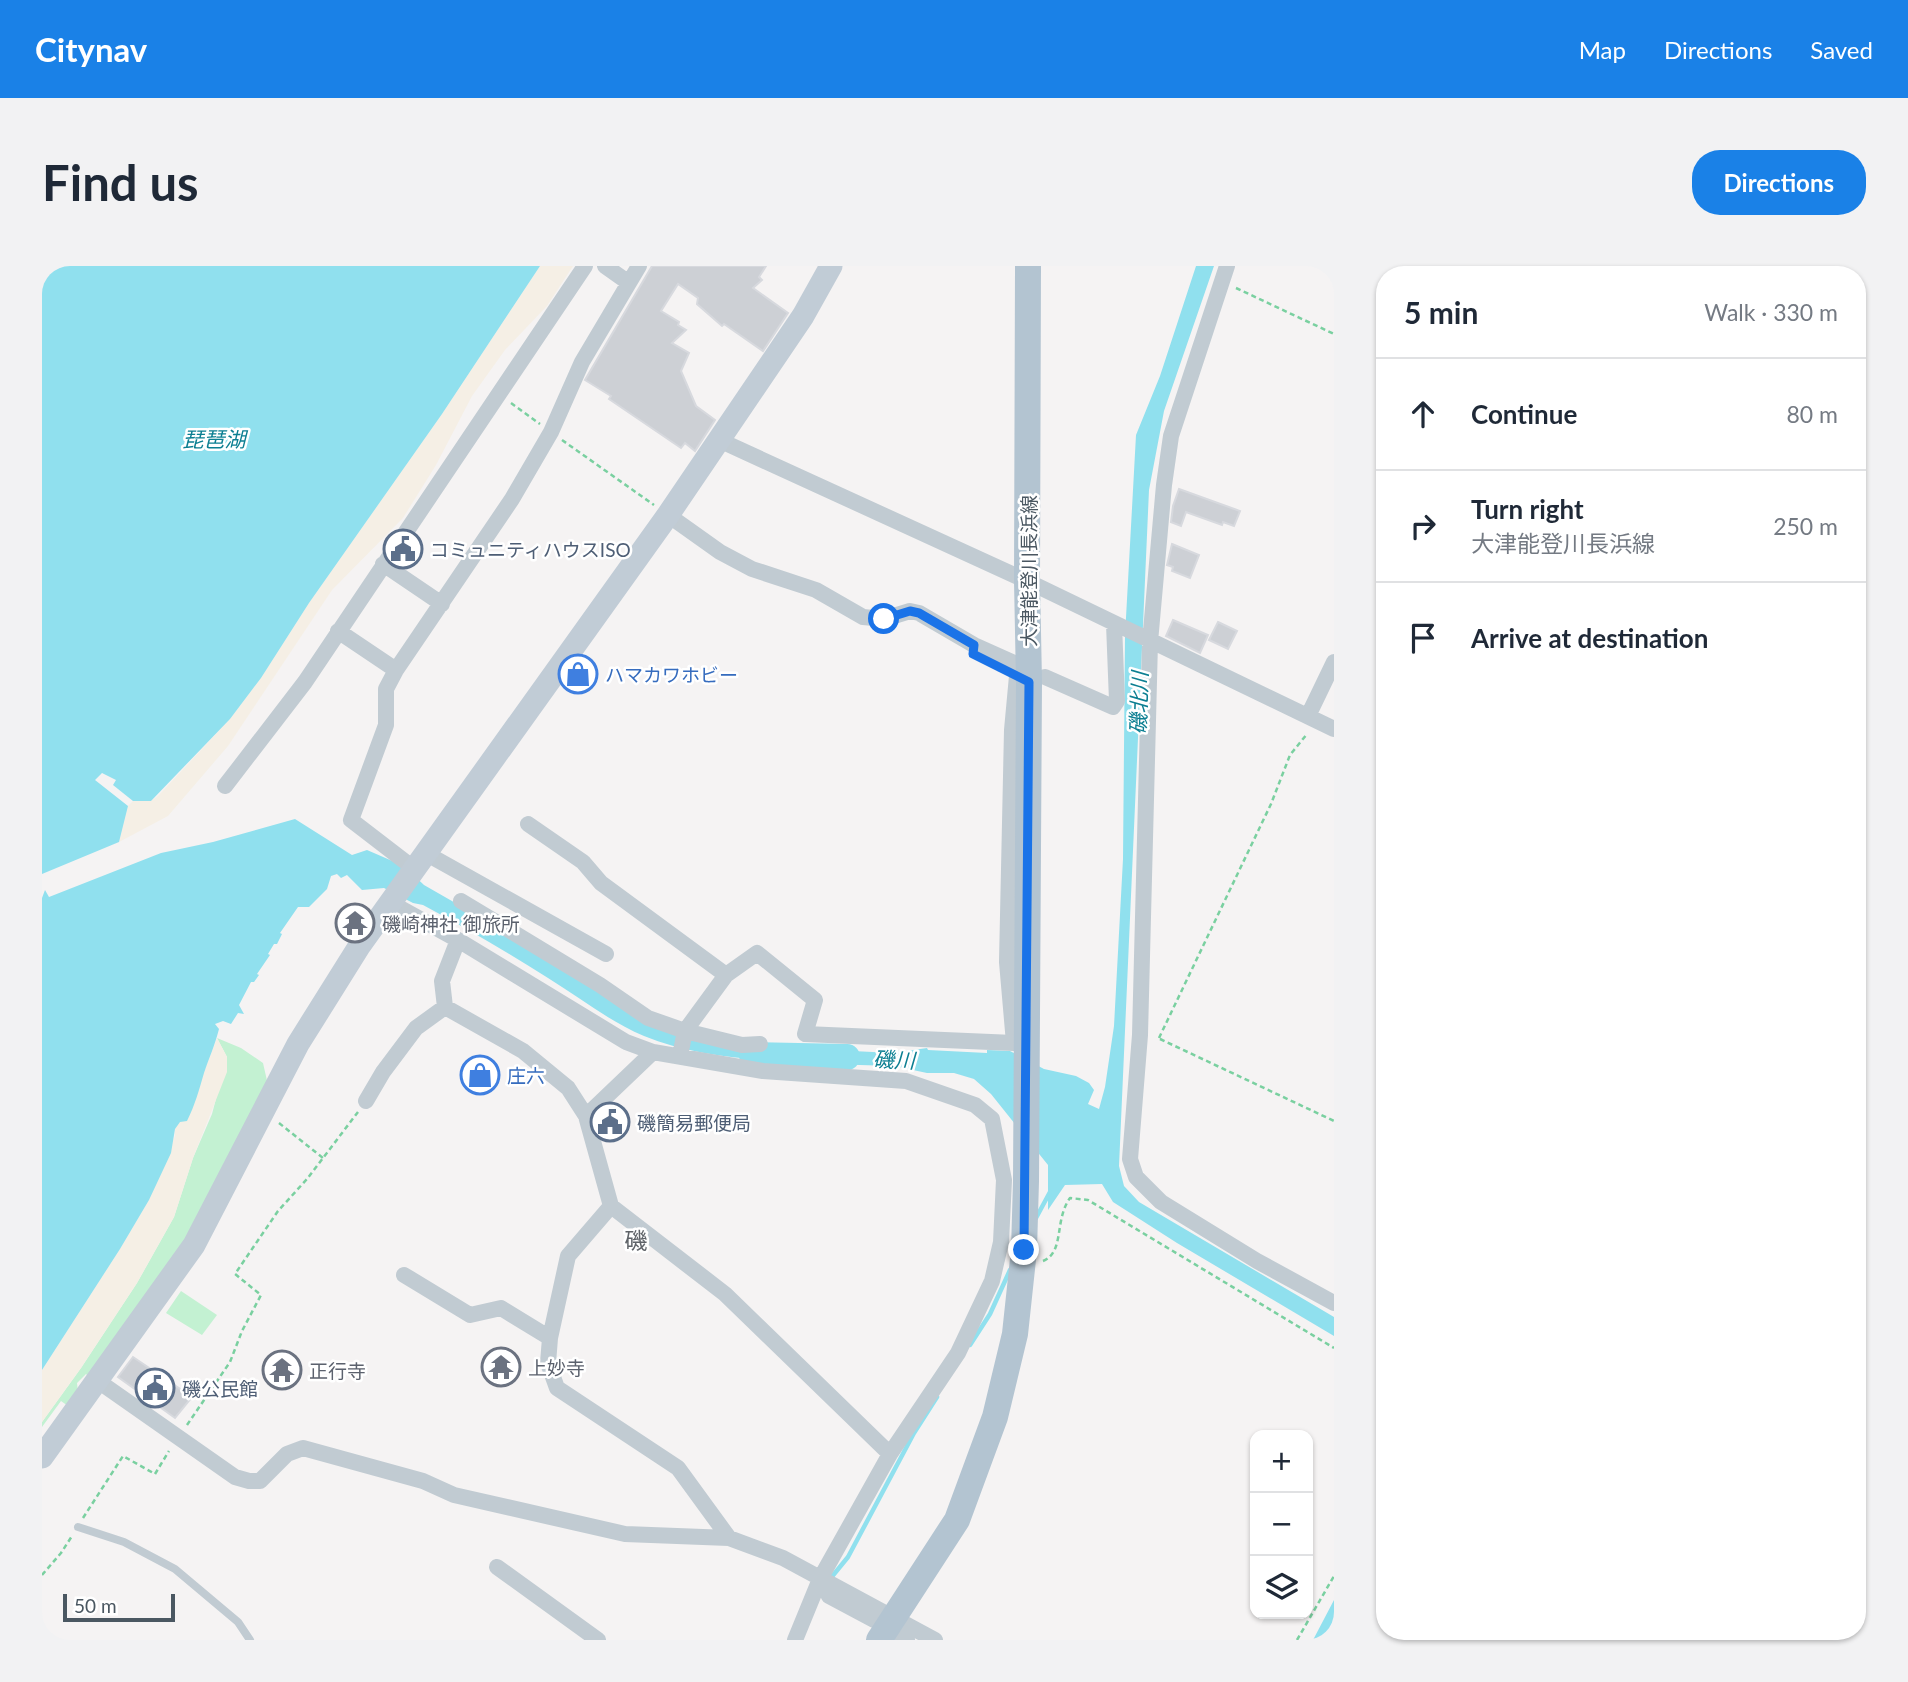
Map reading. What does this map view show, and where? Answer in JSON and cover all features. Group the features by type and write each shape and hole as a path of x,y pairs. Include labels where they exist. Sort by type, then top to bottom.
{"main road":[{"name":"大津能登川長浜線","path":"892,1631 957,1520 995,1417 1015,1334 1023,1260 1015,1180 1025,1148 1028,266"}],"street":[{"path":"225,786 304,682 585,266"},
{"path":"605,266 629,283"},
{"path":"606,954 417,867 351,820 386,725 386,688 512,499 551,432 582,362 639,266"},
{"path":"42,1457 194,1245 298,1044 327,996 668,515 803,316 831,266"},
{"path":"1224,273 1171,436 1147,641 1140,1035 1130,1158 1136,1177 1161,1202 1334,1304"},
{"path":"719,440 1027,581 1334,729"},
{"path":"668,515 720,552 752,569 816,590 863,617 884,619 910,611 919,613 1026,674 1113,707 1116,701 1117,626"},
{"path":"383,564 442,604"},
{"path":"338,631 396,670"},
{"path":"1313,719 1334,662"},
{"path":"682,1044 726,975 757,953 815,1000 805,1034 1014,1043 1007,962 1012,730 1026,674"},
{"path":"528,824 583,862 601,883 726,975"},
{"path":"461,901 600,985 682,1044 763,1070 906,1082 975,1105 992,1119 1015,1180 992,1281 958,1353 890,1454 820,1579 795,1640"},
{"path":"391,903 458,940 614,1035 653,1052"},
{"path":"445,1007 442,981 458,940"},
{"path":"366,1101 383,1072 416,1028 445,1007"},
{"path":"445,1007 523,1051 568,1088 586,1116 611,1206 725,1294 890,1454"},
{"path":"586,1116 653,1052 682,1044 760,1044"},
{"path":"611,1206 568,1256 550,1338 548,1363 557,1388 678,1468 729,1538"},
{"path":"404,1275 470,1315 501,1308 550,1338"},
{"path":"98,1381 235,1477 260,1481 287,1454 303,1448 423,1481 454,1494 625,1534 729,1538 783,1558 820,1579 892,1631 935,1640"},
{"path":"497,1567 598,1640"}],"lane":[{"path":"78,1527 124,1542 175,1569 239,1622 250,1640"}],"path":[{"path":"1224,273 1334,334"},
{"path":"498,393 668,515"},
{"path":"1158,1038 1272,804 1290,755 1313,719"},
{"path":"1140,1035 1158,1038 1334,1121"},
{"path":"42,1575 61,1553 123,1456 155,1474 230,1362 242,1331 261,1295 234,1275 278,1211 366,1101"},
{"path":"263,1111 323,1158"},
{"path":"1023,1260 1042,1261 1052,1258 1058,1247 1058,1230 1063,1208 1070,1198 1088,1200 1334,1348"},
{"path":"1297,1640 1334,1576"}],"green space":[{"path":"217,1038 241,1048 263,1063 268,1085 172,1268 89,1377 86,1374 77,1383 78,1392 68,1406 61,1401 42,1427 42,1422 137,1283 174,1217 193,1158 212,1114 227,1057"},
{"path":"181,1291 217,1315 202,1335 166,1313"}],"sand":[{"path":"540,266 573,266 547,306 505,350 472,396 436,465 403,518 332,590 228,746 168,816 119,842 128,806 133,801 151,801 158,796 230,719 261,678 309,603 442,414"},
{"path":"217,1038 227,1057 227,1072 193,1158 174,1217 137,1283 42,1422 42,1370 149,1200 175,1136 175,1129 204,1072"}],"water":[{"name":"琵琶湖","path":"42,266 540,266 442,414 230,719 151,801 133,801 113,785 116,780 102,773 95,780 128,806 119,842 42,874"},
{"name":"磯北川","path":"1196,266 1214,266 1164,411 1149,490 1119,1166 1124,1186 1139,1202 1334,1317 1334,1336 1113,1202 1102,1184 1065,1185 1048,1210 1048,1165 991,1094 974,1079 954,1073 927,1073 894,1066 825,1064 825,1060 811,1060 812,1049 893,1053 927,1048 987,1053 987,1050 1010,1051 1044,1069 1076,1076 1089,1083 1094,1090 1088,1104 1099,1109 1114,1026 1123,859 1125,636 1136,435 1160,376"},
{"path":"295,819 352,855 367,850 404,866 424,885 492,924 641,1019 749,1048 786,1048 785,1061 713,1054 644,1036 607,1017 560,985 423,905 413,903 384,888 362,890 347,875 341,878 337,874 331,876 327,889 309,907 298,907 280,933 282,934 277,944 274,944 257,974 259,975 251,982 239,1005 244,1014 238,1013 231,1024 223,1021 215,1024 219,1029 195,1103 187,1121 180,1122 175,1129 171,1153 149,1200 42,1370 42,898 45,890 49,897 161,853 213,842"},
{"path":"1334,1600 1334,1634 1330,1640 1313,1640"}],"building":[{"path":"652,266 766,266 759,277 762,280 753,288 788,313 763,351 724,324 722,326 697,304 698,298 678,284 661,311 679,322 678,325 686,330 672,343 689,353 681,371 696,406 715,420 695,451 685,443 681,448 585,380"},
{"path":"1179,489 1240,511 1234,526 1223,522 1222,525 1186,512 1181,526 1171,522"},
{"path":"1172,544 1199,555 1190,578 1172,571 1173,567 1167,565"},
{"path":"1173,620 1208,635 1200,653 1166,636"},
{"path":"1218,622 1237,631 1228,649 1209,640"},
{"path":"133,1357 192,1397 175,1418 118,1377"}],"waterway":[{"name":"磯川","path":"752,1055 847,1057"},
{"path":"1036,1218 1050,1192"},
{"path":"970,1345 990,1314 1010,1270"},
{"path":"830,1579 848,1557 914,1433 937,1397"}],"place":[{"name":"コミュニティハウスISO","path":"403,549"},
{"name":"ハマカワホビー","path":"578,674"},
{"name":"磯崎神社 御旅所","path":"355,923"},
{"name":"庄六","path":"480,1075"},
{"name":"磯簡易郵便局","path":"610,1122"},
{"name":"上妙寺","path":"501,1367"},
{"name":"正行寺","path":"282,1370"},
{"name":"磯公民館","path":"155,1388"}],"district":[{"name":"磯","path":"636,1240"}],"route":[{"path":"884,619 910,611 919,613 974,645 973,654 1029,682 1024,1250"}]}
